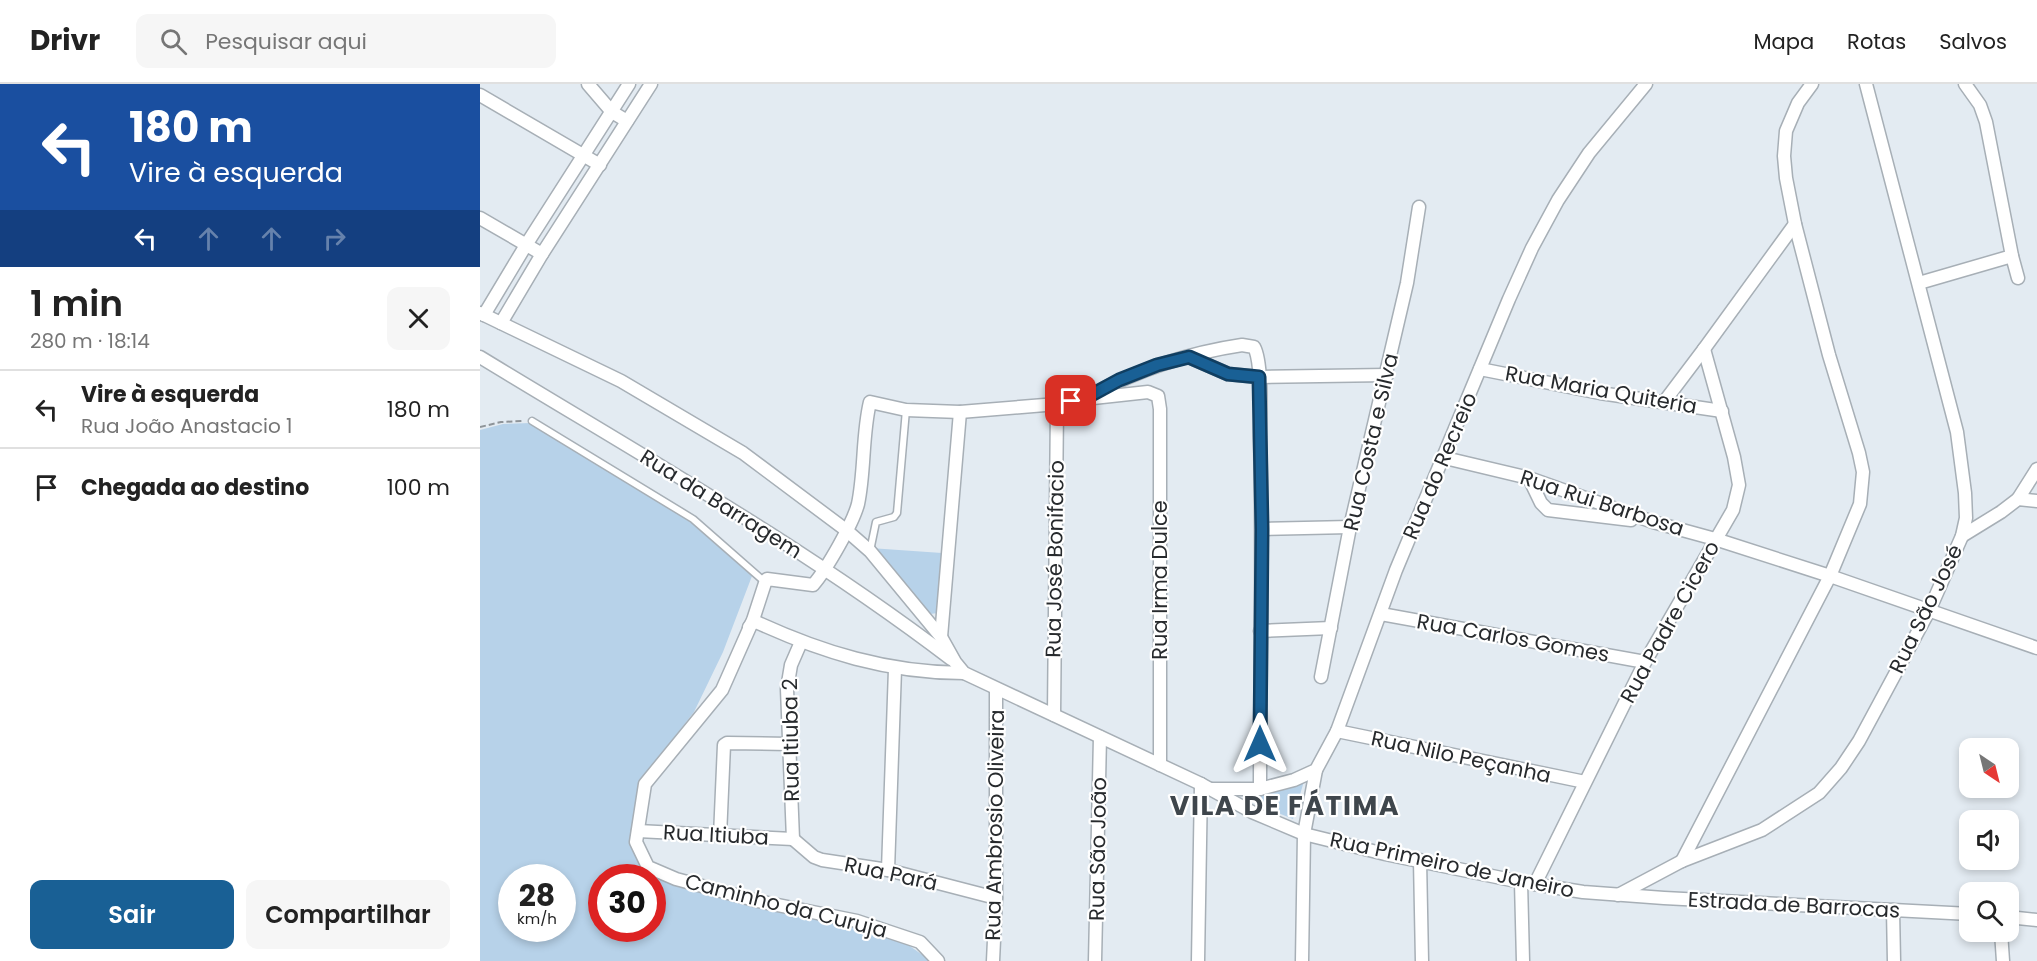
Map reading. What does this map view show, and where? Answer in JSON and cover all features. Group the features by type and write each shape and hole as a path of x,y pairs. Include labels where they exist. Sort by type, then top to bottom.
{"street":[{"path":"588,84 612,112 627,121"},
{"path":"482,314 629,84"},
{"path":"501,323 542,254 651,84"},
{"name":"Rua do Recreio","path":"1302,961 1304,834 1316,770 1337,731 1396,570 1532,248 1558,200 1589,153 1646,84"},
{"path":"1682,861 1830,576 1860,504 1863,472 1859,453 1828,355 1795,224 1785,167 1786,131 1798,103 1812,84"},
{"name":"Rua São José","path":"1618,895 1682,861 1762,830 1819,793 1859,741 1929,611 1962,536 1966,518 1963,471 1957,432 1866,84"},
{"path":"1965,84 1980,105 1986,122 2012,256 2019,278"},
{"path":"480,95 600,165"},
{"name":"Rua Costa e Silva","path":"1321,677 1350,527 1407,283 1419,207"},
{"path":"480,218 542,254"},
{"path":"1664,402 1795,224"},
{"path":"1919,283 2012,256"},
{"name":"Rua Primeiro de Janeiro","path":"482,314 621,381 743,453 846,530 870,551 941,637 964,673 1206,786 1252,812 1304,834 1521,882 1618,895"},
{"path":"765,582 768,579 813,585 824,569 846,530 858,501 870,402 906,410 960,412 1057,404 1084,399 1119,380 1147,369 1233,346 1254,347 1259,377 1262,529 1260,789"},
{"name":"Rua Padre Cicero","path":"1535,884 1645,662 1733,510 1739,485 1734,457 1704,350"},
{"name":"Rua da Barragem","path":"480,357 667,470 824,569 955,662"},
{"path":"1189,357 1228,374 1259,377 1387,375"},
{"name":"Rua Maria Quiteria","path":"1480,369 1600,393 1722,411"},
{"name":"Rua Irma Dulce","path":"1084,399 1148,392 1158,396 1160,409 1160,765"},
{"name":"Rua José Bonifacio","path":"1054,715 1057,404"},
{"path":"941,637 960,412"},
{"name":"Rua Rui Barbosa","path":"1445,458 1529,478 1653,522 1715,539 1830,576 2037,648"},
{"path":"1962,536 2018,499 2037,469"},
{"path":"1529,478 1540,503 1548,510 1653,522"},
{"path":"2018,499 2037,501"},
{"path":"1262,529 1350,527"},
{"name":"Caminho da Curuja","path":"765,582 753,620 722,690 645,784 636,842 648,867 676,879 758,902 857,921 920,942 938,961"},
{"name":"Rua Carlos Gomes","path":"1381,614 1645,662"},
{"path":"748,629 754,621 801,642 895,669 964,673"},
{"path":"1260,631 1331,628"},
{"name":"Rua Itiuba 2","path":"793,839 787,689 791,665 801,642"},
{"path":"888,870 895,669"},
{"name":"Rua Ambrosio Oliveira","path":"993,961 996,898 996,688"},
{"name":"Rua Nilo Peçanha","path":"1337,731 1585,782"},
{"name":"Rua São João","path":"1095,961 1100,737"},
{"path":"720,836 724,745 728,743 789,744"},
{"path":"1198,961 1206,786 1260,789 1294,780 1316,770"},
{"name":"Rua Itiuba","path":"638,831 793,839"},
{"name":"Rua Pará","path":"793,839 814,857 822,860 888,870 996,898"},
{"path":"1420,860 1422,961"},
{"path":"1521,882 1522,961"},
{"name":"Estrada de Barrocas","path":"1618,895 1959,913"},
{"path":"1893,910 1894,961"},
{"path":"2019,919 2037,921"},
{"path":"2002,942 2003,961"}],"lane":[{"path":"870,551 876,522 894,517 897,513 906,410"},
{"name":"Rua da Barragem","path":"532,421 693,519 765,582"}],"path":[{"path":"480,427 501,422 532,421"}],"shaded area":[{"path":"531,423 689,521 752,576 723,652 694,712 640,781 631,844 641,864 588,864 588,942 666,942 666,876 730,898 897,937 931,961 480,961 480,430 503,424"},
{"path":"870,548 942,553 942,601 938,613 930,614"},
{"path":"1304,781 1293,819 1263,807 1260,800 1261,793"}],"district":[{"name":"VILA DE FÁTIMA","path":"1285,806"}],"route":[{"path":"1071,401 1084,399 1119,380 1157,365 1189,357 1228,374 1259,377 1262,529 1260,744"}]}
